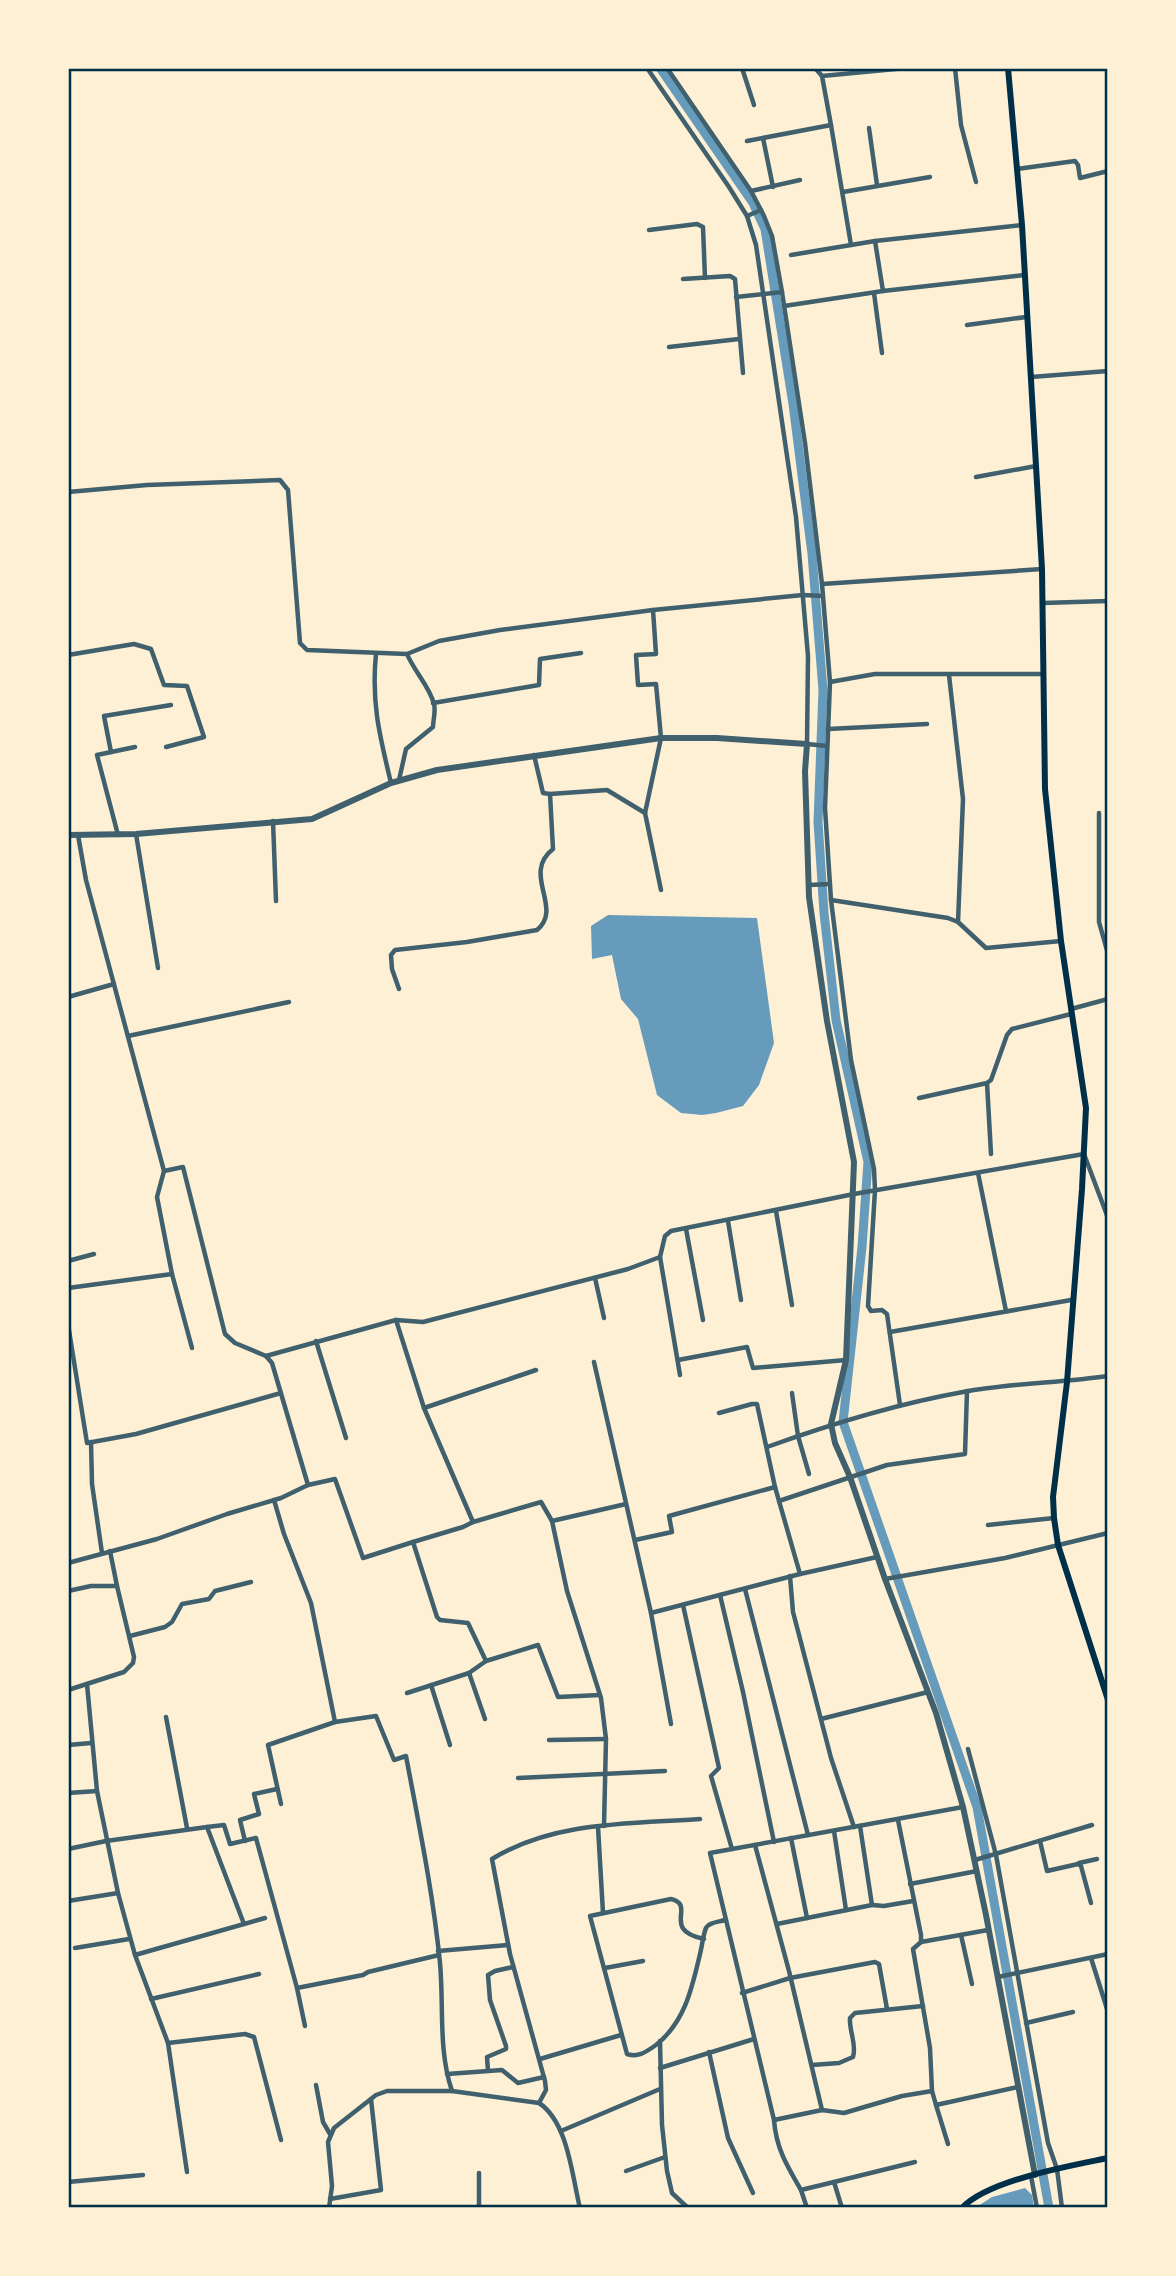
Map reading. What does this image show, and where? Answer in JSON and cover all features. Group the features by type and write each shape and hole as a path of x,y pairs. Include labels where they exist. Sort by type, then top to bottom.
{"main road":[{"path":"1009,68 1022,225 1042,569 1045,789 1061,941 1086,1108 1067,1382 1054,1518 1058,1545 1108,1700"},
{"path":"962,2208 972,2197 1035,2175 1108,2158"}],"street":[{"path":"647,68 748,215 765,295 804,595 809,669 805,771 811,885 827,1021 854,1162 857,1193 846,1360 831,1424 835,1443 850,1477 928,1692 963,1807 1000,1977 1035,2175 1037,2208"},
{"path":"667,68 751,191 772,236 805,443 831,682 825,746 827,885 849,1049 868,1132 873,1190 868,1306 871,1311 885,1311 900,1405"},
{"path":"742,68 754,106"},
{"path":"816,68 822,76 851,245"},
{"path":"822,76 906,68"},
{"path":"955,68 961,125 976,182"},
{"path":"747,141 831,125"},
{"path":"869,128 877,185"},
{"path":"763,138 773,187"},
{"path":"1017,169 1075,161 1080,178 1108,171"},
{"path":"843,191 930,177"},
{"path":"751,191 800,180"},
{"path":"748,215 760,210"},
{"path":"649,230 697,224 703,228 705,278"},
{"path":"791,255 874,241 1022,225"},
{"path":"874,241 883,291"},
{"path":"784,306 883,291 1024,275"},
{"path":"683,279 733,277 743,373"},
{"path":"736,297 780,292"},
{"path":"874,293 882,353"},
{"path":"967,325 1026,317"},
{"path":"669,347 739,339"},
{"path":"1031,377 1108,370"},
{"path":"976,477 1036,466"},
{"path":"68,492 147,485 280,480 288,491 300,643 307,650 407,654 439,641 500,630 653,610 821,595"},
{"path":"822,584 1042,569"},
{"path":"1043,603 1108,601"},
{"path":"653,610 656,654 636,655 638,685 656,684 662,738 645,813 662,890"},
{"path":"68,655 134,644 151,649 164,685 187,686 204,737 166,747"},
{"path":"433,704 538,685 540,659 580,653"},
{"path":"376,654 373,686 375,711 395,782"},
{"path":"395,782 406,749 433,727 433,704 407,654"},
{"path":"831,682 876,674 1044,674"},
{"path":"949,675 963,799 958,922"},
{"path":"111,752 104,716 171,705"},
{"path":"828,729 926,723"},
{"path":"68,835 136,834 312,819 395,782 460,765 662,738 717,738 825,746"},
{"path":"118,835 97,755 135,747"},
{"path":"534,754 543,793 607,790 645,813"},
{"path":"400,989 392,969 391,955 396,950 537,930 545,924 547,915 540,867 545,856 553,849 550,794"},
{"path":"1098,813 1099,922 1108,954"},
{"path":"272,821 276,901"},
{"path":"136,834 158,968"},
{"path":"78,835 86,880 164,1171 157,1197 172,1274 192,1348"},
{"path":"811,885 827,885"},
{"path":"831,900 948,918 958,922 986,948 1061,941"},
{"path":"68,997 114,984"},
{"path":"919,1098 987,1083 991,1080 1007,1035 1012,1029 1108,999"},
{"path":"128,1036 289,1002"},
{"path":"987,1083 991,1154"},
{"path":"680,1375 660,1257 665,1236 671,1231 873,1190 1084,1154 1108,1218"},
{"path":"164,1171 183,1167 225,1334 235,1343 266,1356 272,1363 308,1485"},
{"path":"978,1173 1006,1311"},
{"path":"776,1211 792,1305"},
{"path":"728,1221 741,1300"},
{"path":"686,1229 703,1320"},
{"path":"68,1261 94,1254"},
{"path":"266,1356 396,1320 423,1322 628,1269 660,1257"},
{"path":"68,1288 172,1274"},
{"path":"594,1278 604,1318"},
{"path":"890,1332 1072,1300"},
{"path":"396,1320 424,1408 473,1522"},
{"path":"68,1324 87,1443 136,1434 281,1393"},
{"path":"316,1341 346,1438"},
{"path":"678,1360 747,1347 753,1368 846,1360"},
{"path":"594,1362 651,1613 671,1724"},
{"path":"424,1408 536,1370"},
{"path":"767,1447 831,1424 900,1405 967,1391 1108,1376"},
{"path":"779,1501 887,1465 965,1454 967,1391"},
{"path":"792,1393 798,1436 809,1474"},
{"path":"719,1412 757,1404 775,1487 800,1574"},
{"path":"91,1442 92,1484 102,1553"},
{"path":"68,1563 157,1539 274,1500 308,1485 335,1479 363,1558 541,1502 552,1521 567,1591 600,1695 606,1739 601,1827 603,1913"},
{"path":"635,1540 672,1532 669,1516 775,1487"},
{"path":"274,1500 311,1603 335,1722"},
{"path":"552,1521 626,1504"},
{"path":"988,1525 1054,1518"},
{"path":"886,1579 900,1574 1005,1558 1108,1533"},
{"path":"413,1542 437,1617 440,1620 468,1623 486,1661"},
{"path":"68,1690 124,1672 133,1664 130,1636 110,1551"},
{"path":"651,1613 790,1576 877,1557"},
{"path":"790,1576 793,1612 821,1719 857,1827 872,1905"},
{"path":"130,1636 165,1627 172,1622 182,1604 209,1599 215,1591 251,1582"},
{"path":"68,1591 117,1586"},
{"path":"745,1589 808,1835"},
{"path":"720,1595 774,1842"},
{"path":"683,1605 719,1768 712,1776 732,1849"},
{"path":"407,1693 469,1673 486,1661 538,1645 558,1697 600,1695"},
{"path":"469,1673 485,1718"},
{"path":"88,1684 91,1743 106,1841 129,1939 168,2043 187,2172"},
{"path":"431,1685 450,1745"},
{"path":"821,1719 928,1692"},
{"path":"281,1804 268,1745 335,1722 376,1716 394,1760 406,1756 430,1885 439,1953 447,2074 452,2091"},
{"path":"166,1717 187,1828"},
{"path":"549,1740 606,1739"},
{"path":"68,1745 91,1743"},
{"path":"968,1749 993,1855 1014,1974 1062,2208"},
{"path":"518,1778 665,1771"},
{"path":"245,1841 240,1820 259,1814 254,1794 277,1789"},
{"path":"68,1793 97,1791"},
{"path":"807,2208 801,2190 781,2157 776,2141 774,2120 710,1853 963,1807"},
{"path":"540,2104 545,2090 544,2077 513,1967 492,1858 512,1846 555,1832 700,1819"},
{"path":"898,1819 921,1942"},
{"path":"68,1849 187,1828 224,1825 230,1844 256,1838 305,2026"},
{"path":"976,1860 1092,1825"},
{"path":"207,1827 244,1924"},
{"path":"834,1831 846,1910"},
{"path":"791,1839 807,1918"},
{"path":"1040,1841 1047,1871 1097,1859"},
{"path":"755,1845 822,2110"},
{"path":"1078,1864 1084,1872 1091,1903"},
{"path":"909,1884 977,1870"},
{"path":"68,1901 118,1893"},
{"path":"704,1939 690,1936 682,1929 681,1904 677,1900 590,1916 627,2054 631,2056 644,2053 660,2041 684,2010 709,1924 726,1920"},
{"path":"776,1924 872,1905 884,1906 913,1901"},
{"path":"135,1955 265,1918"},
{"path":"948,2144 932,2091 930,2048 914,1949 921,1942 989,1930"},
{"path":"961,1935 972,1984"},
{"path":"75,1948 129,1939"},
{"path":"297,1988 363,1975 439,1953 508,1945"},
{"path":"1000,1977 1108,1954"},
{"path":"1091,1958 1108,2012"},
{"path":"605,1968 643,1961"},
{"path":"743,1993 790,1978 875,1962 881,1970 887,2009"},
{"path":"488,2071 487,2057 506,2049 506,2046 490,2000 488,1975 513,1967"},
{"path":"151,1999 259,1974"},
{"path":"812,2066 839,2063 853,2057 855,2052 850,2018 855,2013 923,2006"},
{"path":"1026,2023 1073,2012"},
{"path":"168,2043 245,2034 254,2037 281,2140"},
{"path":"540,2059 621,2035"},
{"path":"660,2068 754,2039"},
{"path":"660,2041 665,2157 672,2193 688,2208"},
{"path":"709,2052 728,2138 753,2193"},
{"path":"447,2074 502,2070 518,2083 544,2077"},
{"path":"316,2085 323,2122 330,2135"},
{"path":"936,2105 1019,2087"},
{"path":"561,2132 660,2089"},
{"path":"329,2208 332,2178 328,2142 334,2128 371,2099 387,2091 452,2091 540,2104 553,2115 561,2132 580,2208"},
{"path":"774,2120 822,2110 844,2113 902,2096 932,2091"},
{"path":"330,2199 381,2190 371,2099"},
{"path":"626,2171 665,2157"},
{"path":"801,2190 915,2162"},
{"path":"480,2173 480,2208"},
{"path":"68,2182 143,2175"},
{"path":"834,2182 842,2208"},
{"path":"940,2208 953,2208"}],"water":[{"path":"608,915 757,918 774,1043 759,1085 743,1106 702,1115 681,1113 657,1095 638,1019 621,999 612,955 592,959 591,926"},
{"path":"1025,2188 1032,2195 1034,2208 975,2208 992,2197"}],"waterway":[{"path":"660,68 753,203 765,229 793,404 812,554 823,690 818,822 824,913 836,1020 868,1162 862,1247 843,1422 977,1807 1049,2208"}]}
